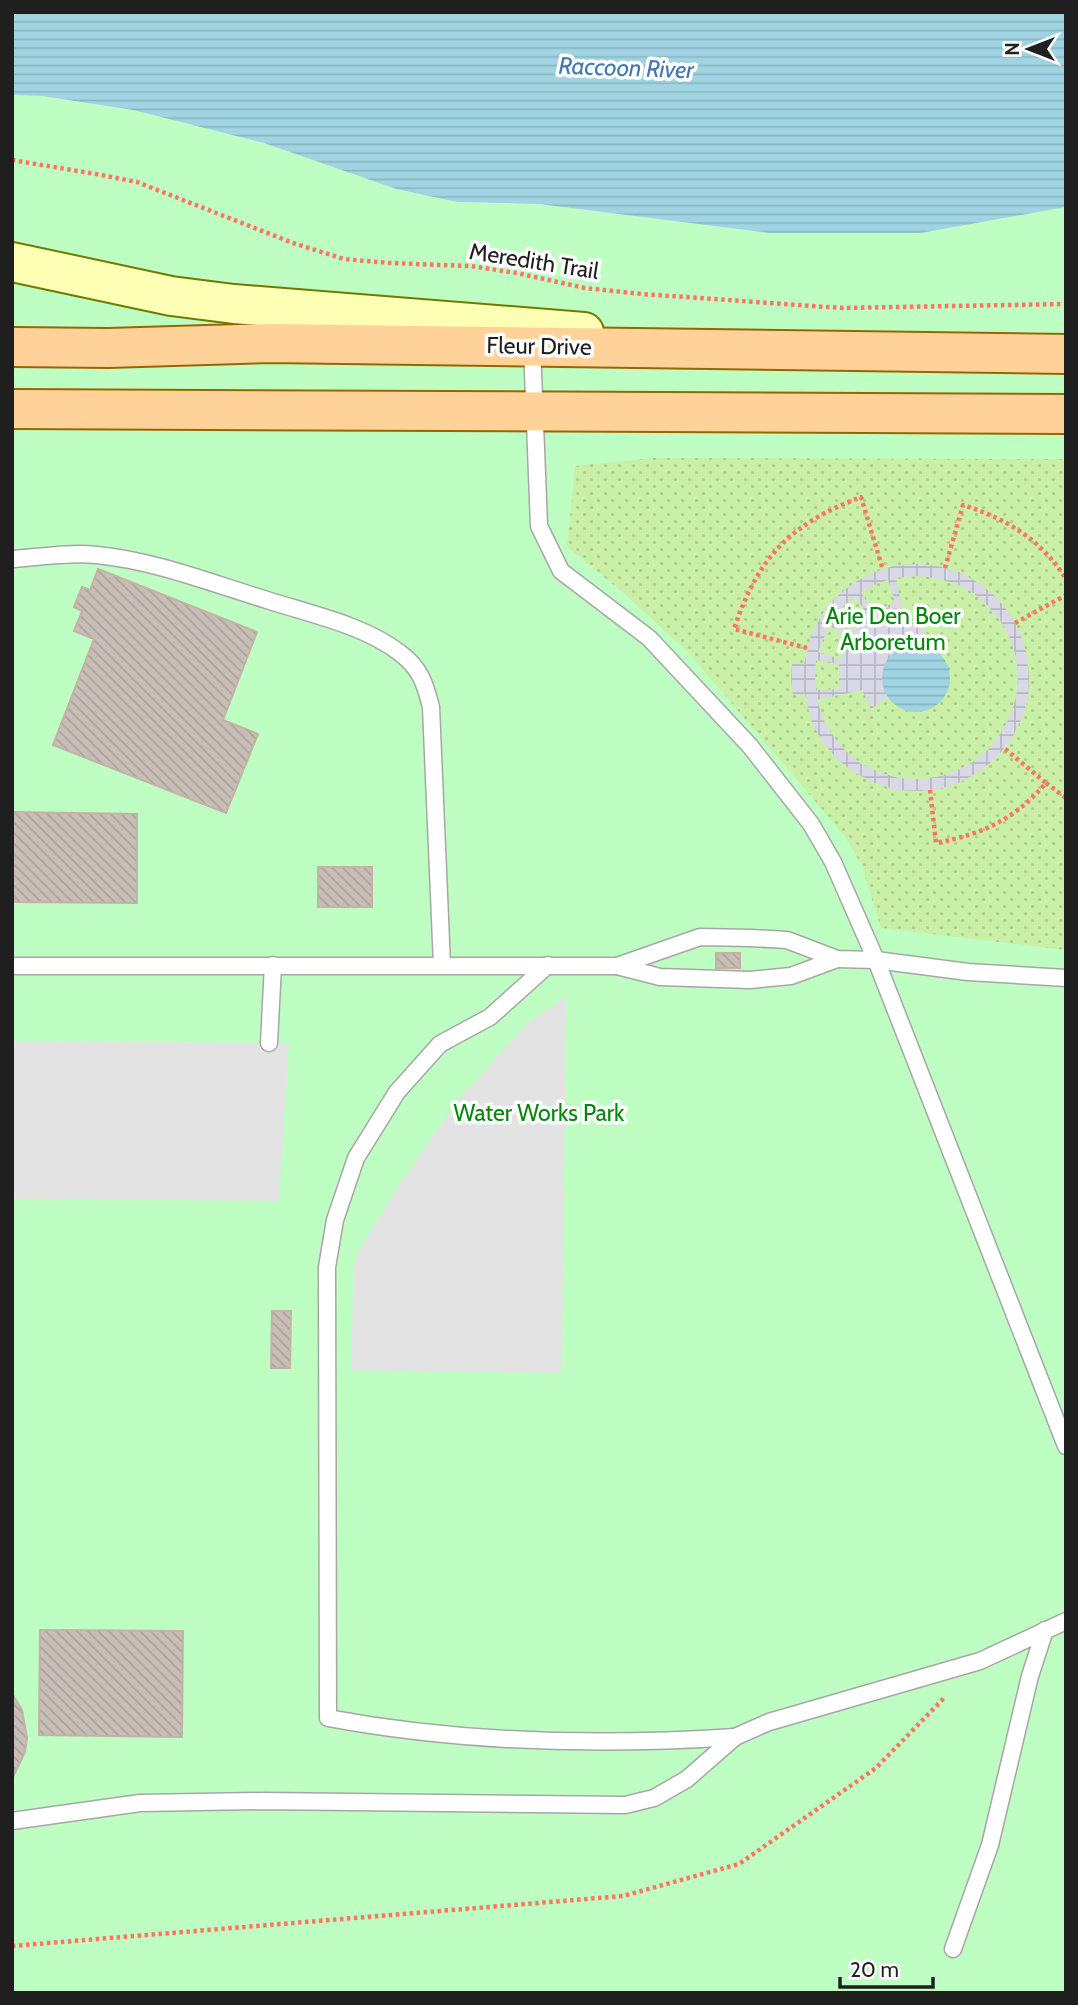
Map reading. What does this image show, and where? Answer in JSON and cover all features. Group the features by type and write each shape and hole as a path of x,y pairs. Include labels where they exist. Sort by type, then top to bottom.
{"main road":[{"path":"12,262 171,296 233,304 817,351"},
{"name":"Fleur Drive","path":"12,347 108,348 270,343 1066,354"},
{"path":"12,409 1066,414"}],"lane":[{"path":"532,345 540,526 561,571 649,638 750,746 811,824 833,862 876,960 1066,1446"},
{"path":"12,559 69,554 145,562 358,629 398,651 415,666 426,685 431,707 442,965"},
{"path":"617,966 700,937 787,940 837,959 876,960 968,972 1066,978"},
{"path":"12,966 617,966 660,977 750,980 791,976 837,959"},
{"path":"269,1042 273,965"},
{"path":"548,965 491,1017 440,1044 397,1092 356,1158 335,1220 327,1267 328,1718 384,1729 504,1740 652,1742 734,1737"},
{"path":"12,1821 140,1804 167,1803 262,1801 625,1805 654,1798 687,1779 734,1737 769,1722 980,1661 1066,1621"},
{"path":"953,1949 990,1845 1030,1676 1045,1630"}],"path":[{"name":"Meredith Trail","path":"12,160 137,182 293,243 344,259 470,266 585,288 642,294 842,308 1066,304"},
{"path":"807,648 733,629 744,599 759,571 779,545 804,524 832,508 862,497 883,570"},
{"path":"944,568 963,505 1009,523 1029,537 1046,553 1066,579"},
{"path":"1015,623 1066,595"},
{"path":"1004,748 1066,797"},
{"path":"930,790 936,843 981,832 1002,821 1026,804 1046,783"},
{"path":"12,1946 623,1896 739,1864 876,1768 980,1661"}],"green space":[{"name":"Water Works Park","path":"12,95 42,96 133,110 264,143 396,189 457,202 539,204 769,233 921,233 1066,207 1066,1993 12,1993"},
{"name":"Arie Den Boer Arboretum","path":"653,458 1066,459 1066,950 881,928 861,864 844,835 686,650 620,590 567,547 575,466"}],"shaded area":[{"path":"893,566 937,566 959,572 979,583 996,597 1010,614 1027,655 1028,699 1011,740 997,757 980,771 961,782 940,789 896,790 855,773 838,760 823,743 812,723 805,694 793,695 792,664 804,664 811,636 821,616 835,598 852,584","holes":["915,576 954,583 972,592 1000,620 1016,657 1016,697 1001,733 989,749 973,762 937,777 898,778 861,764 833,736 823,719 817,700 862,690 871,709 888,697 882,678 885,665 897,649 916,643 922,644 926,623 905,623 896,578","888,580 895,602 873,612 861,592","855,597 868,615 852,632 834,619 843,606","829,626 849,637 840,659 818,652","816,660 839,664 839,689 816,690"]},
{"path":"566,997 562,1367 559,1373 351,1370 354,1266 360,1248 401,1182 459,1099 528,1023"},
{"path":"12,1041 289,1043 279,1201 12,1199"}],"water":[{"name":"Raccoon River","path":"12,12 1066,12 1066,207 921,233 769,233 539,204 457,202 396,189 264,143 133,110 42,96 12,95"},
{"path":"916,644 929,647 940,654 947,665 950,678 947,691 940,702 929,709 916,712 903,709 892,702 885,691 882,678 885,665 892,654 903,647"}],"building":[{"path":"98,569 257,632 223,720 258,734 226,813 53,745 94,639 74,631 82,611 74,607 82,587 90,590"},
{"path":"12,812 137,814 137,903 12,902"},
{"path":"318,867 372,867 372,907 318,907"},
{"path":"716,953 740,953 740,968 716,968"},
{"path":"272,1311 291,1311 290,1368 271,1368"},
{"path":"40,1630 183,1631 182,1737 39,1735"},
{"path":"12,1693 22,1710 27,1738 25,1752 12,1779"}]}
